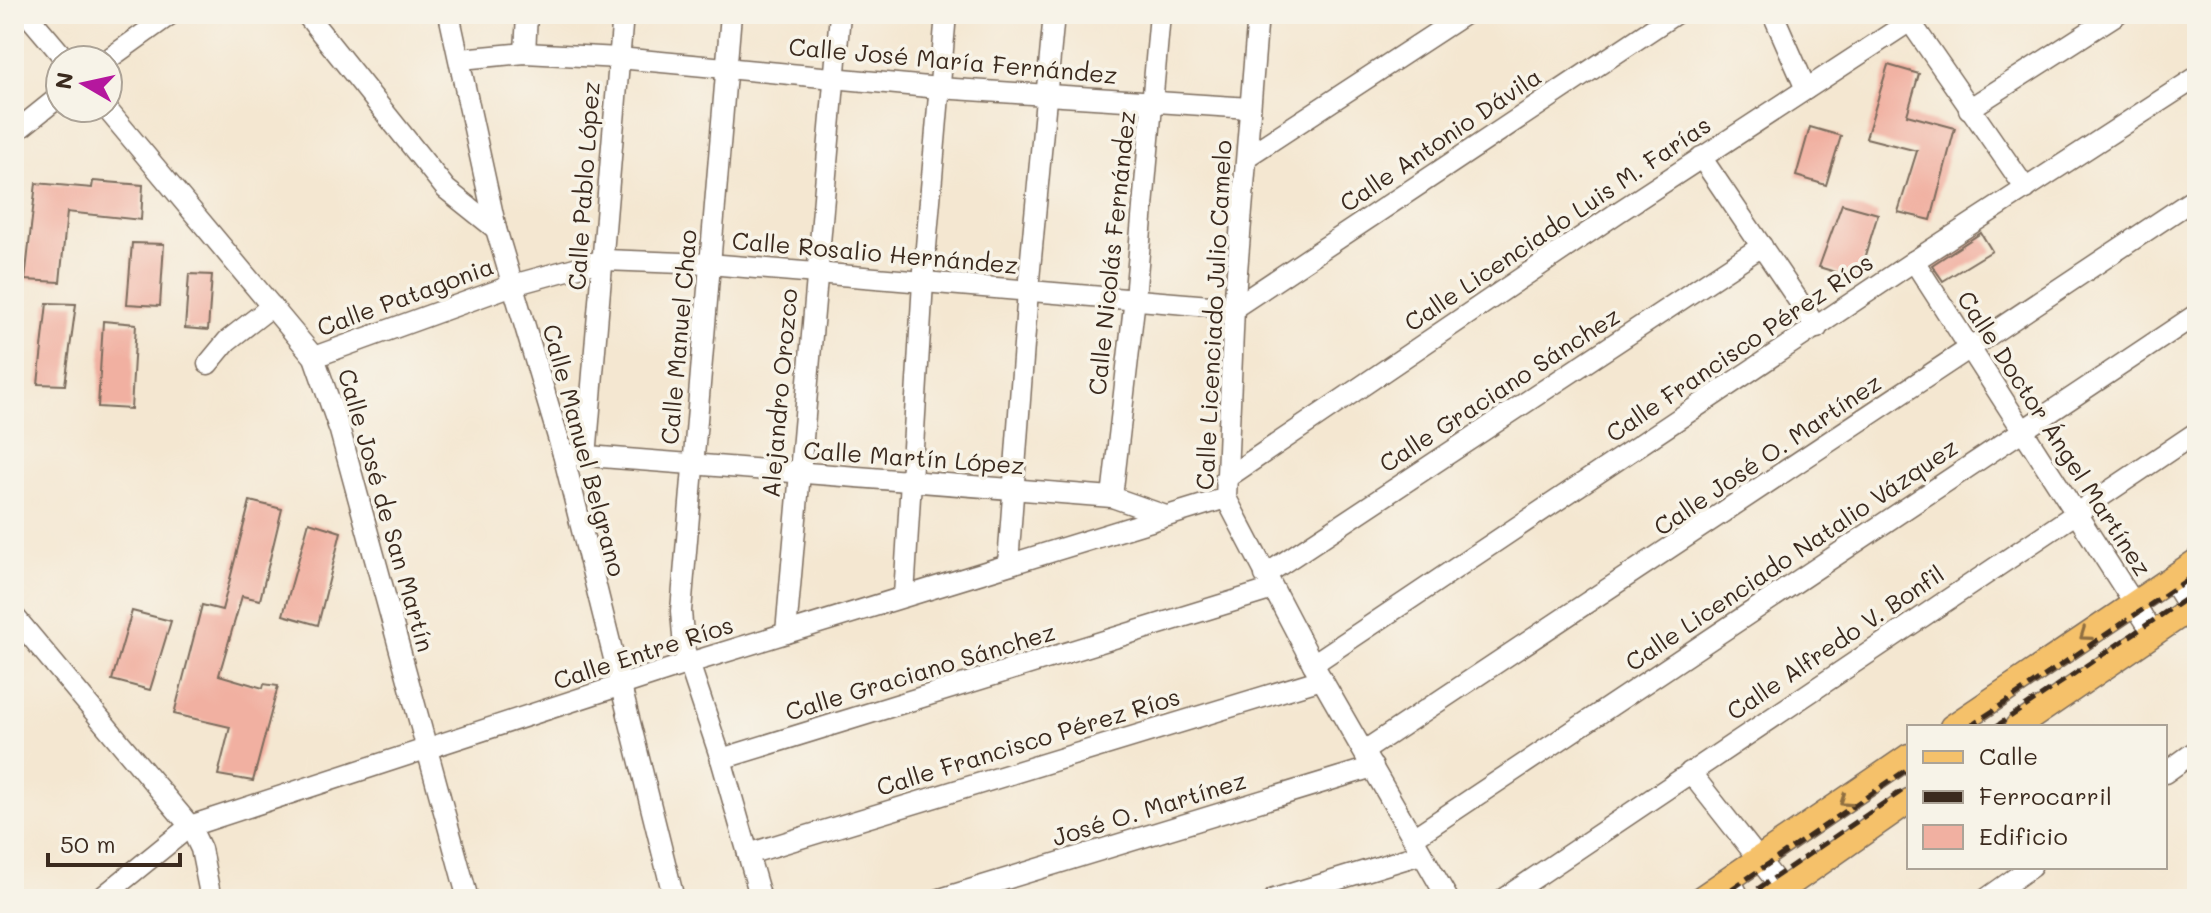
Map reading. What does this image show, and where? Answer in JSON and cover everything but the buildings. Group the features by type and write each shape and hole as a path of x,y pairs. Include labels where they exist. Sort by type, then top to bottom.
{"main road":[{"path":"1955,725 2197,561"},
{"path":"2020,725 2153,633 2195,611"},
{"path":"1700,899 1735,889 1760,859 1907,757"},
{"path":"1776,894 1907,802"}],"street":[{"path":"27,14 52,44"},
{"path":"124,48 171,14"},
{"path":"306,14 446,189 496,229"},
{"name":"Calle Manuel Belgrano","path":"449,14 496,229 563,454 674,899"},
{"path":"525,53 527,14"},
{"name":"Calle Pablo López","path":"586,457 623,14"},
{"name":"Calle Manuel Chao","path":"731,14 681,611 684,648 721,759 761,899"},
{"name":"Alejandro Orozco","path":"786,633 840,14"},
{"path":"904,596 923,282 946,14"},
{"path":"1008,564 1028,290 1054,14"},
{"name":"Calle Nicolás Fernández","path":"1112,497 1135,298 1160,14"},
{"name":"Calle Licenciado Julio Camelo","path":"1258,14 1234,308 1226,488 1269,582 1448,899"},
{"path":"1248,156 1465,14"},
{"name":"Calle Antonio Dávila","path":"1234,308 1675,14"},
{"path":"1773,14 1806,89"},
{"path":"1969,109 2117,14"},
{"path":"1911,17 1969,109 2026,189"},
{"name":"Calle Licenciado Luis M. Farías","path":"1226,488 1701,157 1911,17"},
{"name":"Calle José María Fernández","path":"461,59 525,53 619,58 939,88 1250,108"},
{"name":"Calle Francisco Pérez Ríos","path":"748,854 1318,671 1914,261 2197,77"},
{"path":"14,133 44,109"},
{"name":"Calle José de San Martín","path":"119,124 314,357 340,431 468,899"},
{"path":"1701,157 1817,328"},
{"name":"Calle José O. Martínez","path":"1368,759 2197,197"},
{"name":"Calle Graciano Sánchez","path":"721,759 1269,582 1762,246"},
{"name":"Calle Rosalio Hernández","path":"513,285 604,260 709,264 815,276 1135,298 1234,308"},
{"name":"Calle Doctor Ángel Martínez","path":"1914,261 2153,633"},
{"name":"Calle Patagonia","path":"314,357 513,285"},
{"path":"208,364 227,341 272,306"},
{"name":"Calle Licenciado Natalio Vázquez","path":"1274,899 1417,846 2197,314"},
{"name":"Calle Alfredo V. Bonfil","path":"1503,899 2074,511 2197,432"},
{"name":"Calle Martín López","path":"563,454 1112,497 1163,515"},
{"name":"Calle Entre Ríos","path":"100,899 190,826 689,663 1163,515 1226,488"},
{"path":"2170,578 2195,611"},
{"path":"18,628 190,826 201,849 211,899"},
{"path":"2167,772 2197,750"},
{"name":"José O. Martínez","path":"940,899 1368,759"},
{"path":"1690,772 1760,859 1776,894"},
{"path":"1986,899 2028,869"}],"railway":[{"path":"1972,725 2197,573"},
{"path":"1998,725 2197,591"},
{"path":"1717,899 1907,769"},
{"path":"1743,899 1907,787"}]}
